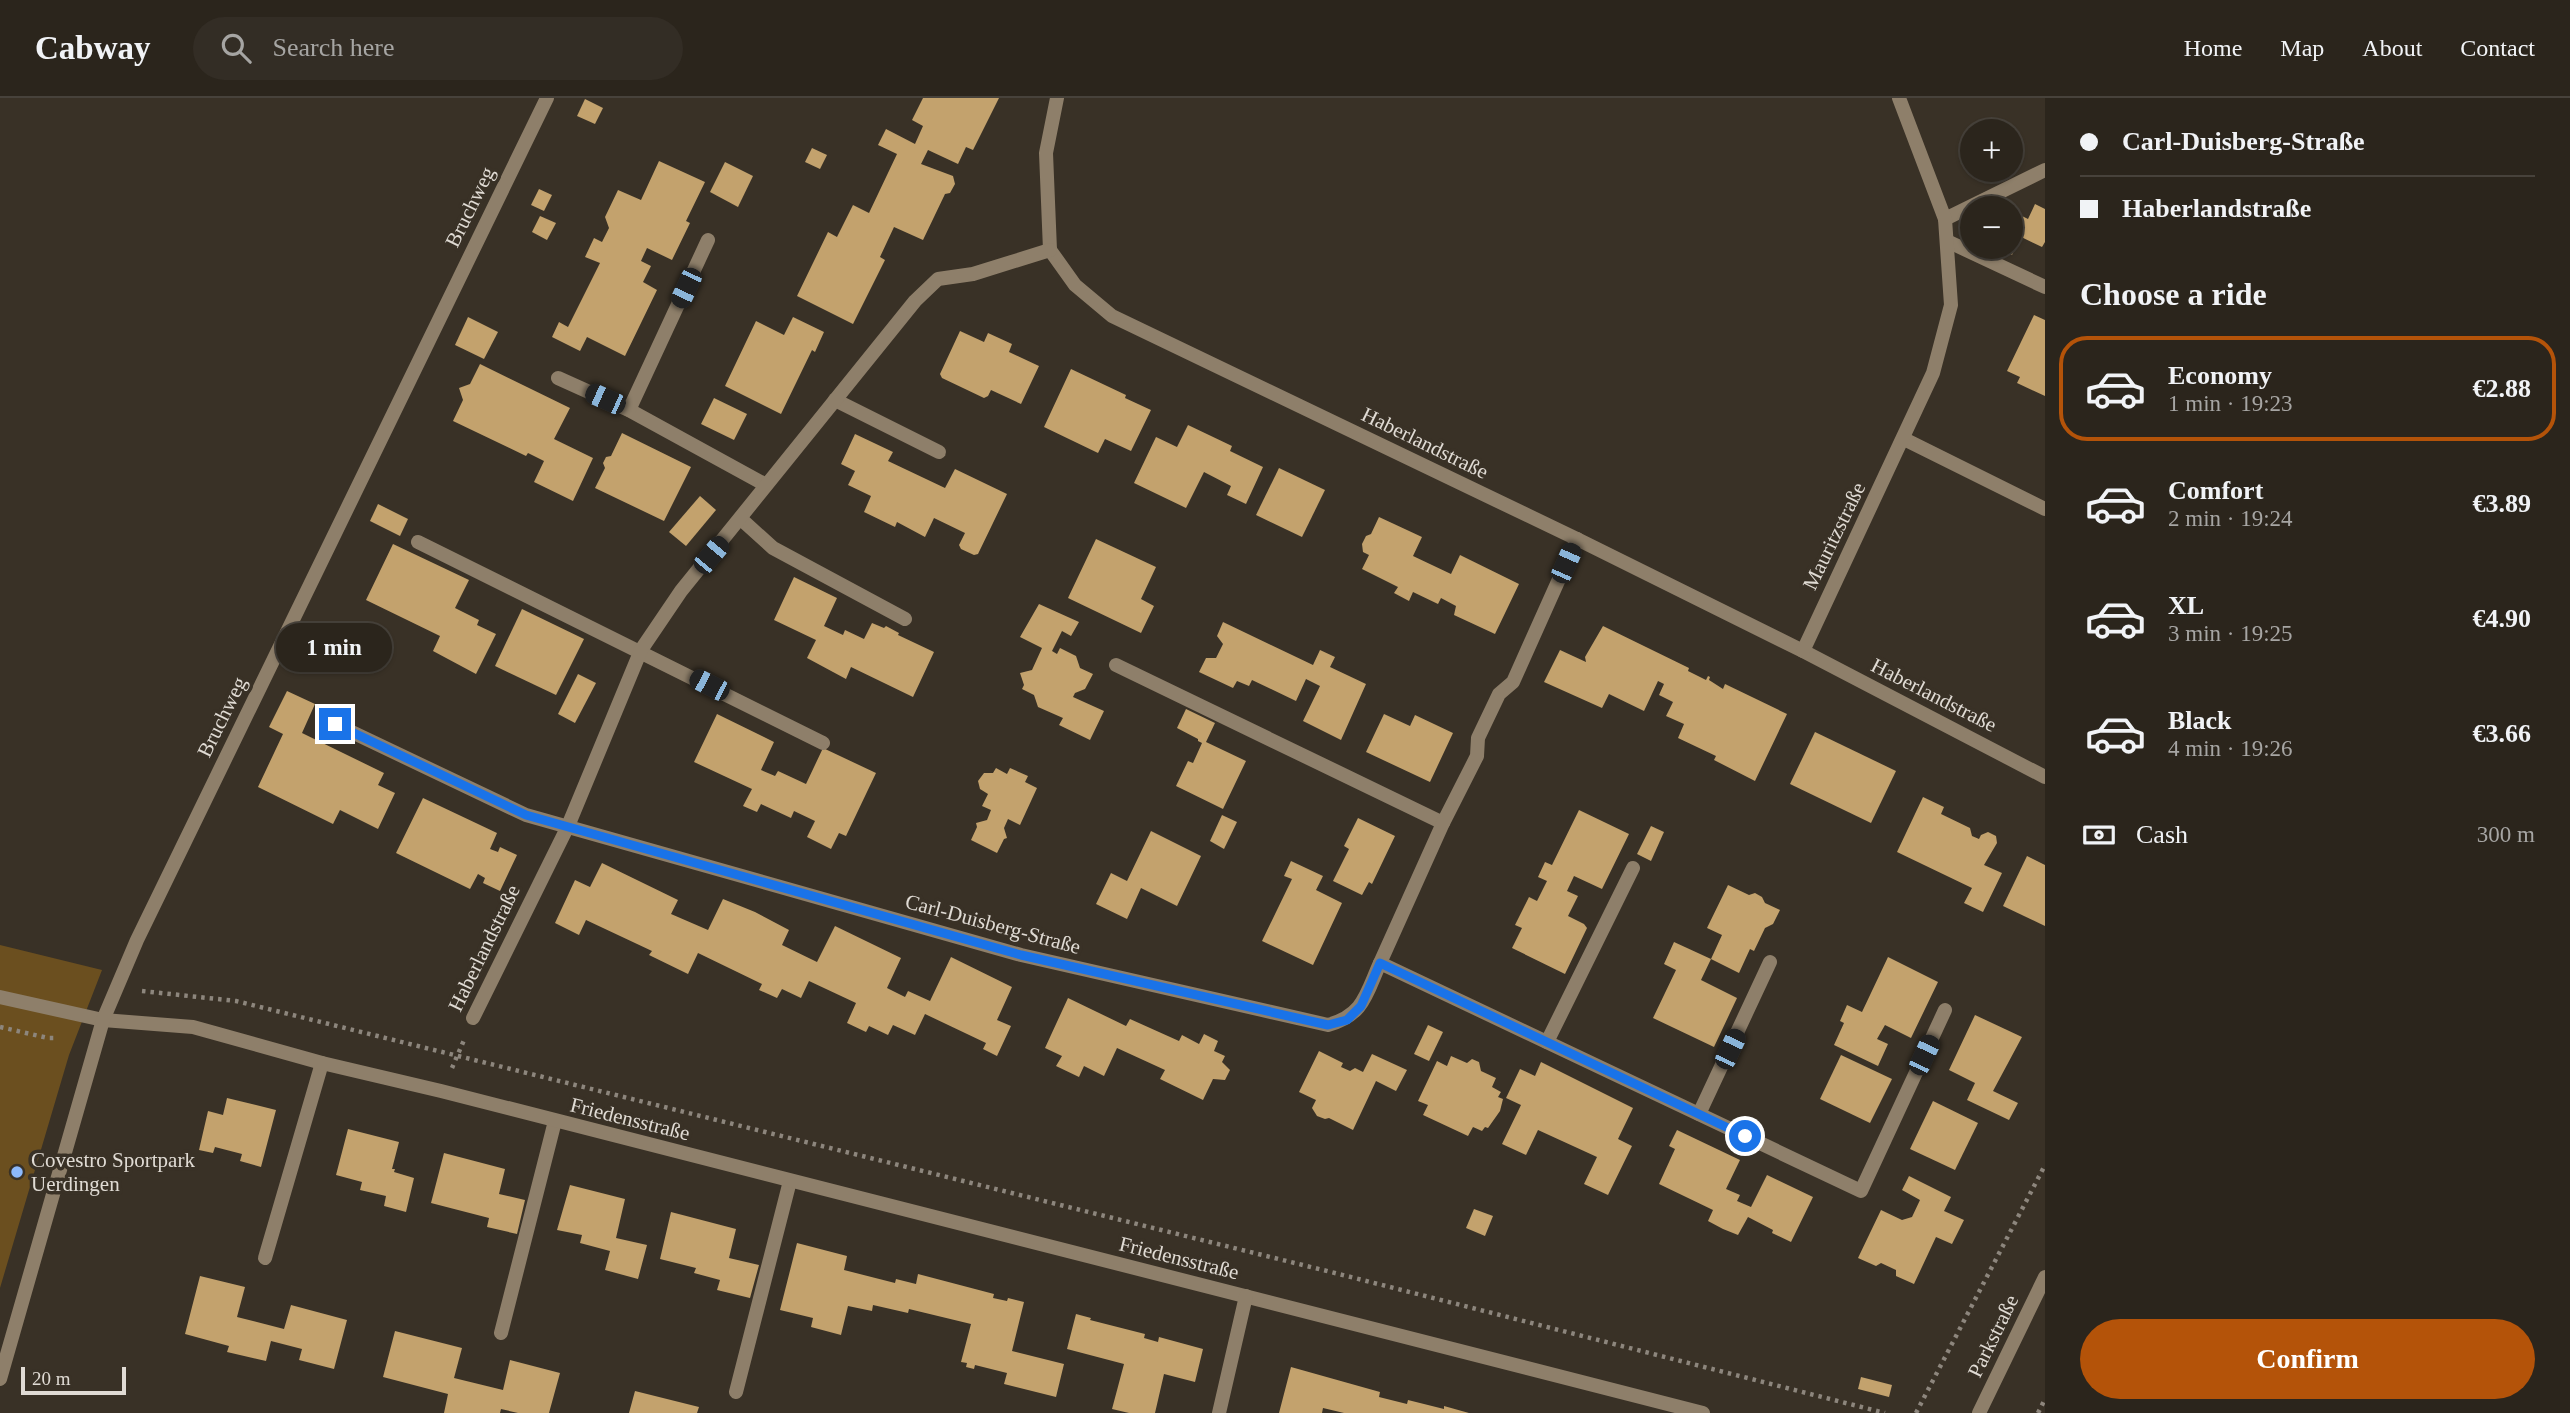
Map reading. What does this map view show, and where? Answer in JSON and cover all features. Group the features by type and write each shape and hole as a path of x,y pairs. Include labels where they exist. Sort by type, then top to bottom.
{"street":[{"name":"Bruchweg","path":"0,1379 103,1020 136,940 547,98"},
{"path":"1050,250 1046,153 1057,98"},
{"name":"Mauritzstraße","path":"1803,651 1933,373 1951,305 1945,219 1899,98"},
{"path":"1945,219 2045,170"},
{"path":"629,410 708,240"},
{"path":"1947,241 2045,287"},
{"name":"Haberlandstraße","path":"473,1018 568,826 641,650 681,590 915,301 938,279 973,274 1050,250 1075,285 1112,316 1577,539 1803,651 2045,777"},
{"path":"558,378 629,410 766,485"},
{"path":"835,400 939,452"},
{"path":"1904,439 2045,509"},
{"path":"741,519 773,548 905,619"},
{"name":"Carl-Duisberg-Straße","path":"568,826 1021,955 1328,1025 1347,1020 1361,1006 1443,823 1477,756 1479,738 1499,694 1513,681 1577,539"},
{"path":"418,542 641,650 823,743"},
{"path":"1116,665 1443,823"},
{"path":"335,724 526,815 568,826"},
{"path":"1547,1042 1633,868"},
{"path":"1699,1114 1770,962"},
{"path":"1380,963 1861,1191 1945,1010"},
{"name":"Friedensstraße","path":"0,998 103,1020 193,1027 322,1063 1703,1413"},
{"path":"265,1258 322,1063"},
{"path":"500,1333 555,1121"},
{"path":"736,1392 790,1181"},
{"name":"Parkstraße","path":"1979,1413 2045,1277"},
{"name":"Friedensstraße","path":"1219,1413 1246,1296"}],"path":[{"path":"116,988 236,1001 1331,1272 1885,1413"},
{"name":"Haberlandstraße","path":"441,1091 473,1018"},
{"path":"1916,1413 2045,1165"},
{"path":"2038,1413 2045,1399"}],"shaded area":[{"path":"0,945 102,970 69,1055 0,1288"}],"building":[{"path":"923,98 999,98 973,150 966,147 958,164 928,150 921,164 953,176 955,184 950,193 945,194 923,240 894,227 880,257 885,260 853,324 797,296 828,232 837,237 853,205 869,213 897,154 878,145 886,129 915,144 923,126 912,120"},
{"path":"585,99 603,108 595,124 577,116"},
{"path":"812,148 827,155 820,169 805,162"},
{"path":"659,161 705,182 686,221 690,223 672,260 647,248 641,261 651,266 643,282 657,290 625,356 587,337 580,351 552,337 559,322 568,327 600,263 585,257 594,238 602,242 609,228 605,217 618,190 641,200"},
{"path":"725,162 753,176 738,207 710,192"},
{"path":"539,189 552,195 544,211 531,205"},
{"path":"2035,204 2045,209 2045,242 2042,247 2023,238 2023,216 2028,219"},
{"path":"540,216 556,223 547,240 532,232"},
{"path":"2034,315 2045,320 2045,396 2017,383 2020,377 2007,371"},
{"path":"468,317 498,332 484,359 455,345"},
{"path":"793,317 824,332 815,352 812,350 781,414 725,386 756,321 784,335"},
{"path":"960,331 984,342 988,333 1012,344 1009,352 1039,366 1021,404 991,390 984,398 942,378 940,374"},
{"path":"480,364 570,408 554,439 593,458 573,501 534,482 544,461 528,453 526,456 453,421 463,400 459,388 470,384"},
{"path":"1071,369 1151,410 1131,451 1105,439 1098,453 1044,427"},
{"path":"714,398 747,414 734,440 701,424"},
{"path":"1188,425 1232,446 1230,451 1263,467 1246,504 1227,495 1231,486 1204,472 1186,508 1134,483 1156,437 1177,447"},
{"path":"622,433 691,467 664,521 595,488 605,468 603,463 606,457 611,456"},
{"path":"855,434 893,452 888,461 945,488 955,469 1007,494 978,554 961,549 959,545 965,533 934,518 925,537 897,522 895,527 864,512 871,496 848,485 855,471 841,464"},
{"path":"1279,468 1325,490 1302,537 1256,515"},
{"path":"700,496 716,510 686,546 669,532"},
{"path":"378,504 408,519 400,536 370,521"},
{"path":"1379,517 1422,537 1413,556 1451,574 1460,555 1519,584 1495,634 1454,615 1456,606 1441,598 1438,604 1413,592 1409,601 1394,593 1398,587 1362,569 1369,555 1363,552 1362,544 1366,536 1371,534"},
{"path":"1096,539 1156,567 1141,599 1154,606 1141,633 1068,598"},
{"path":"393,544 469,580 455,608 479,620 477,625 496,634 476,674 433,651 440,636 366,600"},
{"path":"794,577 837,598 824,626 843,635 845,630 864,639 872,623 884,628 886,626 899,633 898,635 934,652 913,697 851,667 846,679 807,658 816,640 774,620"},
{"path":"1039,604 1079,622 1071,636 1062,631 1052,651 1057,654 1060,648 1076,656 1080,668 1093,674 1085,689 1075,693 1073,697 1104,711 1090,740 1059,725 1063,718 1038,707 1034,695 1022,689 1024,685 1020,673 1032,670 1042,648 1020,637"},
{"path":"522,609 584,639 556,695 495,666"},
{"path":"1223,622 1313,665 1320,650 1335,657 1330,667 1366,684 1341,740 1303,721 1320,686 1306,679 1296,701 1252,680 1249,686 1237,681 1233,688 1199,672 1206,658 1216,658 1223,644 1217,636"},
{"path":"1603,626 1689,668 1688,671 1706,680 1710,677 1709,680 1723,689 1725,684 1787,714 1755,781 1714,760 1716,756 1678,738 1684,724 1666,716 1673,702 1659,695 1664,684 1658,681 1644,711 1609,694 1602,708 1544,682 1560,650 1586,662 1585,657"},
{"path":"578,674 596,683 575,723 558,714"},
{"path":"287,691 315,704 302,733 384,773 378,785 395,793 378,829 340,810 333,824 258,787 283,734 269,727"},
{"path":"1186,709 1215,723 1206,742 1246,761 1223,809 1176,786 1188,761 1193,763 1202,743 1177,728"},
{"path":"717,714 774,742 761,770 775,776 778,771 806,784 823,748 876,773 846,836 839,833 831,849 807,837 815,821 794,811 791,818 761,804 757,812 743,806 752,789 694,762"},
{"path":"1384,714 1410,726 1415,715 1453,733 1430,782 1366,752"},
{"path":"1815,732 1896,771 1871,823 1790,784"},
{"path":"996,768 1007,774 1010,768 1028,776 1025,782 1037,788 1020,825 1008,819 1004,828 1007,838 997,853 971,840 976,823 987,820 991,810 982,806 988,794 980,789 978,781 984,773 993,773"},
{"path":"1923,797 1944,807 1941,814 1970,828 1972,836 1979,839 1988,832 1996,836 1997,843 1984,865 2002,873 1983,912 1964,903 1972,888 1897,852"},
{"path":"423,798 497,833 490,849 498,852 500,847 517,855 500,891 483,883 485,878 478,874 470,889 396,853"},
{"path":"1579,810 1629,834 1602,889 1574,876 1567,891 1578,896 1568,916 1587,928 1565,974 1512,948 1522,928 1515,925 1529,897 1537,901 1547,881 1538,877 1545,862 1552,865"},
{"path":"1222,815 1237,822 1224,849 1210,841"},
{"path":"1358,818 1395,836 1372,884 1369,882 1362,895 1333,881 1349,849 1344,846"},
{"path":"1651,826 1664,832 1651,861 1637,854"},
{"path":"1151,831 1201,856 1177,906 1141,888 1127,919 1096,904 1111,873 1127,881"},
{"path":"2027,856 2045,865 2045,926 2003,906"},
{"path":"1291,861 1323,876 1316,890 1342,903 1313,965 1262,941 1292,879 1284,876"},
{"path":"602,863 678,900 671,914 708,930 723,899 755,912 789,930 782,945 817,962 835,926 901,958 887,988 905,997 908,991 930,1001 951,957 1012,987 997,1020 1011,1026 997,1056 983,1049 986,1043 925,1014 915,1035 893,1025 888,1035 869,1026 866,1032 847,1023 856,1003 809,981 801,998 782,989 777,998 759,990 762,984 698,953 688,974 649,955 652,951 586,920 579,935 555,923 575,880 590,887"},
{"path":"1728,885 1749,895 1755,893 1762,897 1765,903 1780,910 1773,924 1765,928 1754,951 1750,949 1739,973 1711,959 1722,935 1707,928"},
{"path":"1674,942 1711,959 1701,980 1737,998 1714,1047 1653,1018 1676,970 1664,964"},
{"path":"1888,957 1938,982 1911,1038 1885,1025 1877,1039 1888,1044 1878,1066 1834,1045 1844,1023 1840,1021 1847,1005 1862,1012"},
{"path":"1068,998 1126,1026 1130,1019 1179,1041 1182,1035 1199,1044 1204,1034 1218,1041 1214,1051 1225,1056 1222,1062 1230,1070 1225,1080 1213,1079 1203,1100 1160,1079 1165,1070 1117,1048 1104,1076 1084,1066 1079,1077 1056,1066 1062,1056 1045,1048"},
{"path":"1975,1015 2022,1037 1993,1091 2018,1103 2009,1120 1967,1100 1975,1083 1949,1070"},
{"path":"1428,1025 1443,1032 1429,1061 1414,1054"},
{"path":"1319,1051 1343,1063 1341,1067 1350,1071 1355,1068 1363,1072 1372,1054 1407,1070 1396,1091 1376,1081 1353,1130 1329,1118 1317,1116 1312,1108 1316,1100 1299,1092"},
{"path":"1841,1055 1892,1079 1870,1123 1820,1099"},
{"path":"1451,1056 1467,1063 1472,1059 1479,1062 1481,1071 1496,1078 1492,1087 1501,1092 1498,1097 1503,1099 1500,1111 1488,1128 1485,1127 1482,1131 1473,1127 1468,1136 1423,1115 1428,1105 1418,1101 1437,1061 1447,1066"},
{"path":"1541,1062 1633,1108 1618,1139 1632,1146 1608,1195 1584,1184 1597,1157 1538,1130 1526,1155 1502,1144 1521,1105 1506,1098 1520,1069 1535,1076"},
{"path":"227,1098 276,1110 261,1167 240,1161 242,1154 215,1147 213,1153 199,1150 208,1111 223,1115"},
{"path":"1933,1101 1978,1123 1955,1170 1910,1149"},
{"path":"348,1129 399,1142 392,1169 414,1178 406,1212 384,1206 386,1196 360,1190 362,1182 336,1175"},
{"path":"1677,1130 1740,1160 1726,1189 1740,1195 1737,1201 1751,1207 1767,1175 1813,1197 1791,1242 1748,1217 1738,1235 1723,1229 1708,1221 1713,1210 1659,1184 1675,1149 1669,1146"},
{"path":"444,1153 505,1169 499,1194 525,1200 517,1234 487,1227 489,1218 431,1203"},
{"path":"1909,1176 1951,1197 1944,1211 1964,1220 1952,1244 1936,1237 1914,1284 1896,1276 1896,1270 1881,1263 1876,1266 1858,1258 1881,1210 1902,1220 1912,1217 1920,1200 1902,1190"},
{"path":"570,1185 625,1199 616,1238 647,1245 638,1279 605,1270 610,1251 580,1243 582,1235 557,1230"},
{"path":"1474,1209 1493,1216 1485,1236 1466,1228"},
{"path":"671,1212 736,1229 729,1258 759,1265 750,1298 717,1290 720,1280 694,1273 696,1268 660,1259"},
{"path":"797,1243 847,1256 844,1270 895,1283 896,1279 916,1284 918,1274 994,1294 993,1298 1024,1302 1012,1351 1064,1364 1056,1397 1004,1384 1007,1373 975,1365 974,1369 966,1367 967,1363 961,1362 971,1324 909,1309 908,1313 873,1305 872,1311 848,1306 841,1335 811,1327 813,1318 780,1310"},
{"path":"200,1276 245,1287 237,1317 284,1329 291,1305 347,1320 334,1369 299,1360 302,1349 271,1341 266,1361 227,1352 229,1346 185,1334"},
{"path":"1076,1314 1145,1334 1144,1338 1158,1342 1159,1337 1203,1349 1195,1382 1164,1374 1155,1413 1129,1413 1112,1409 1124,1364 1067,1349"},
{"path":"395,1331 462,1348 454,1378 503,1390 510,1360 560,1373 549,1413 518,1413 501,1409 500,1413 444,1413 448,1394 383,1377"},
{"path":"1291,1367 1380,1392 1379,1397 1407,1404 1408,1400 1444,1409 1444,1406 1469,1413 1344,1413 1323,1408 1322,1413 1279,1413"},
{"path":"1861,1377 1892,1385 1889,1397 1858,1389"},
{"path":"635,1391 699,1407 697,1413 629,1413"}],"place":[{"name":"Covestro Sportpark Uerdingen","path":"17,1172"}],"route":[{"path":"335,724 526,815 886,918 1079,969 1328,1025 1347,1020 1361,1006 1380,963 1745,1136"}]}
